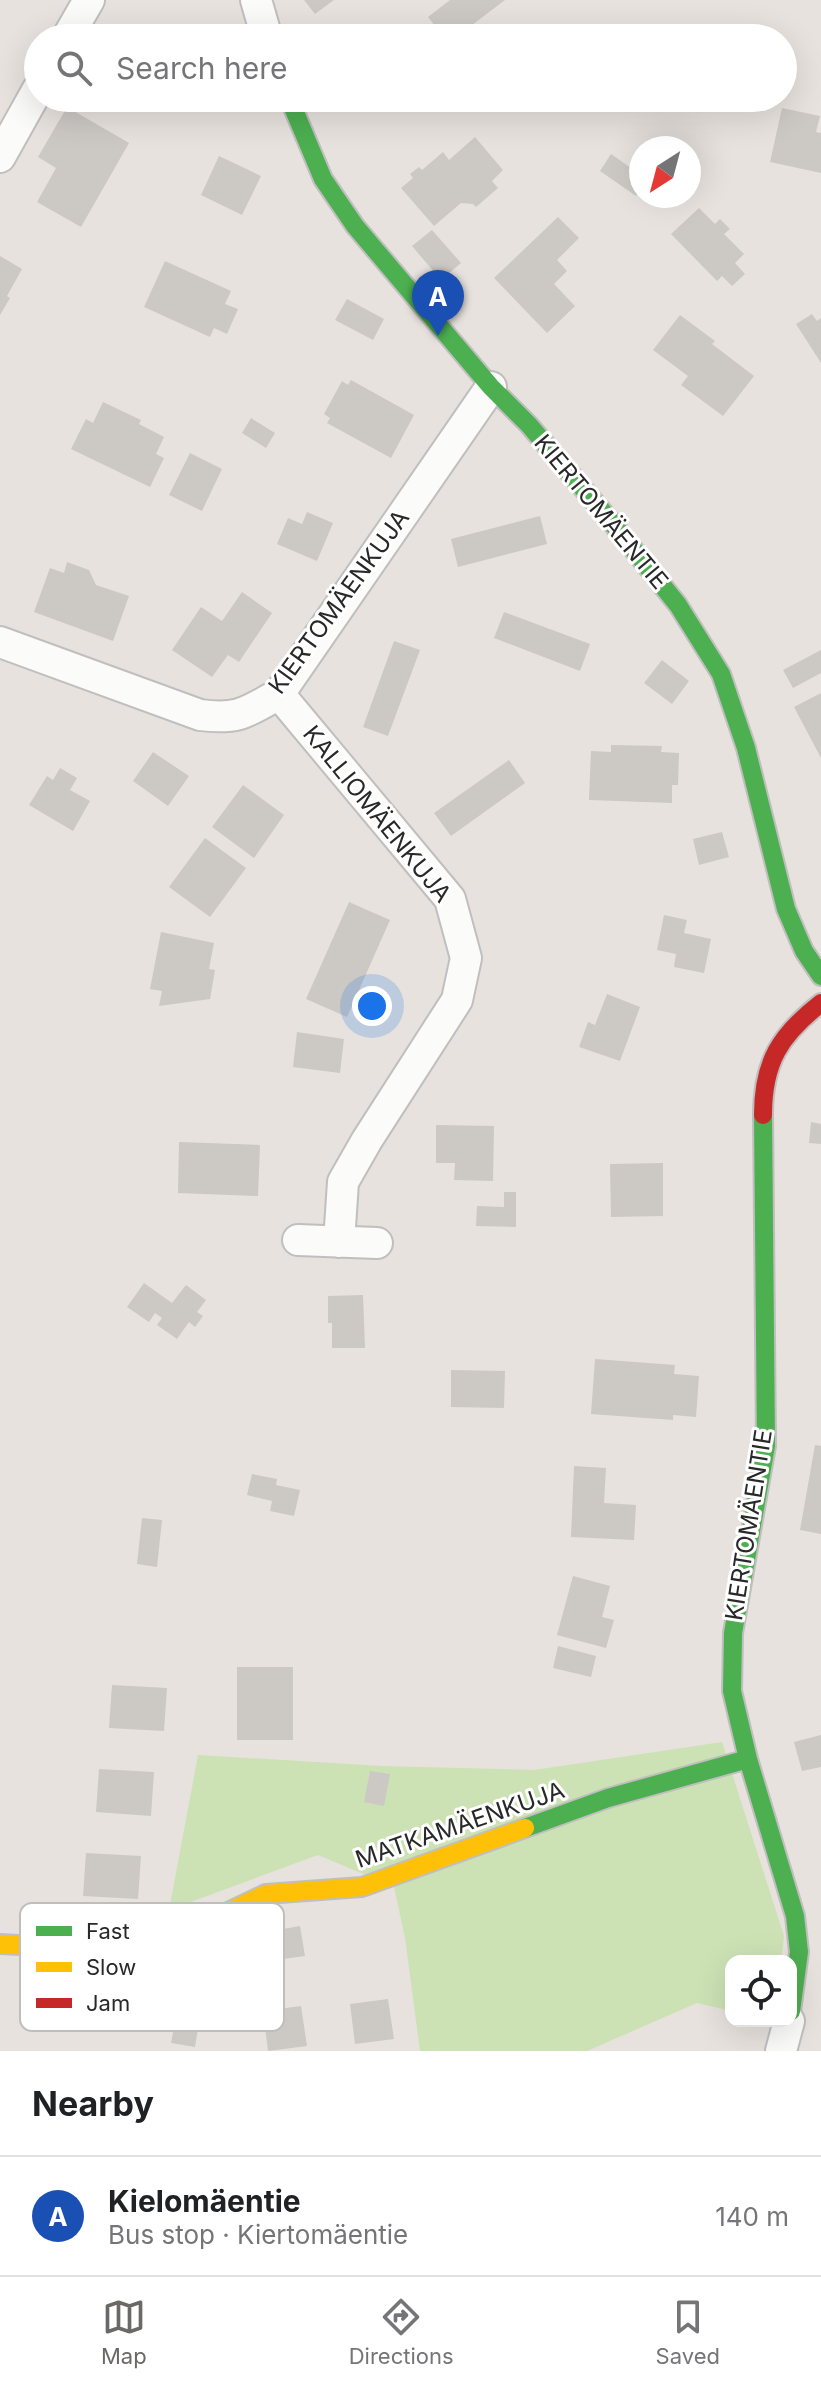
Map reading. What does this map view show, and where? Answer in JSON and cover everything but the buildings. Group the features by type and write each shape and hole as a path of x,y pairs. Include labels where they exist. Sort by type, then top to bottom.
{"street":[{"path":"75,24 89,0"},
{"path":"256,0 263,24"},
{"path":"0,157 25,112"},
{"name":"KIERTOMÄENTIE","path":"295,112 323,179 355,226 491,387 529,425 678,605 721,674 746,748 786,909 804,951 821,976"},
{"name":"KIERTOMÄENKUJA","path":"0,642 200,715 220,718 241,716 279,694 491,387"},
{"name":"KALLIOMÄENKUJA","path":"279,694 450,899 466,958 457,1000 343,1182 339,1242"},
{"name":"KIERTOMÄENTIE","path":"797,1967 799,1952 795,1916 748,1759 732,1691 733,1633 766,1446 763,1106 766,1073 775,1047 790,1027 821,1003"},
{"path":"298,1240 377,1243"},
{"name":"MATKAMÄENKUJA","path":"247,1903 266,1894 362,1887 608,1798 748,1759"},
{"name":"MATKAMÄENKUJA","path":"0,1944 20,1945"},
{"path":"781,2051 787,2027"}],"green space":[{"path":"722,1742 784,1936 782,1955 725,1955 725,2010 697,2003 587,2051 420,2051 405,1938 394,1887 318,1855 188,1903 170,1903 198,1755 382,1766 534,1770"}],"traffic: fast":[{"path":"295,112 323,179 355,226 491,387 529,425 609,519 678,605 721,674 746,748 786,909 804,951 821,976"},
{"path":"763,1115 766,1446 733,1633 732,1691 748,1759 795,1916 799,1952 797,1967"},
{"path":"525,1828 608,1798 748,1759"}],"traffic: slow":[{"path":"247,1903 266,1894 362,1887 525,1828"},
{"path":"0,1944 20,1945"}],"traffic: jam":[{"path":"763,1115 766,1080 777,1051 795,1027 821,1003"}],"place":[{"name":"Kielomäentie","path":"438,336"}]}
